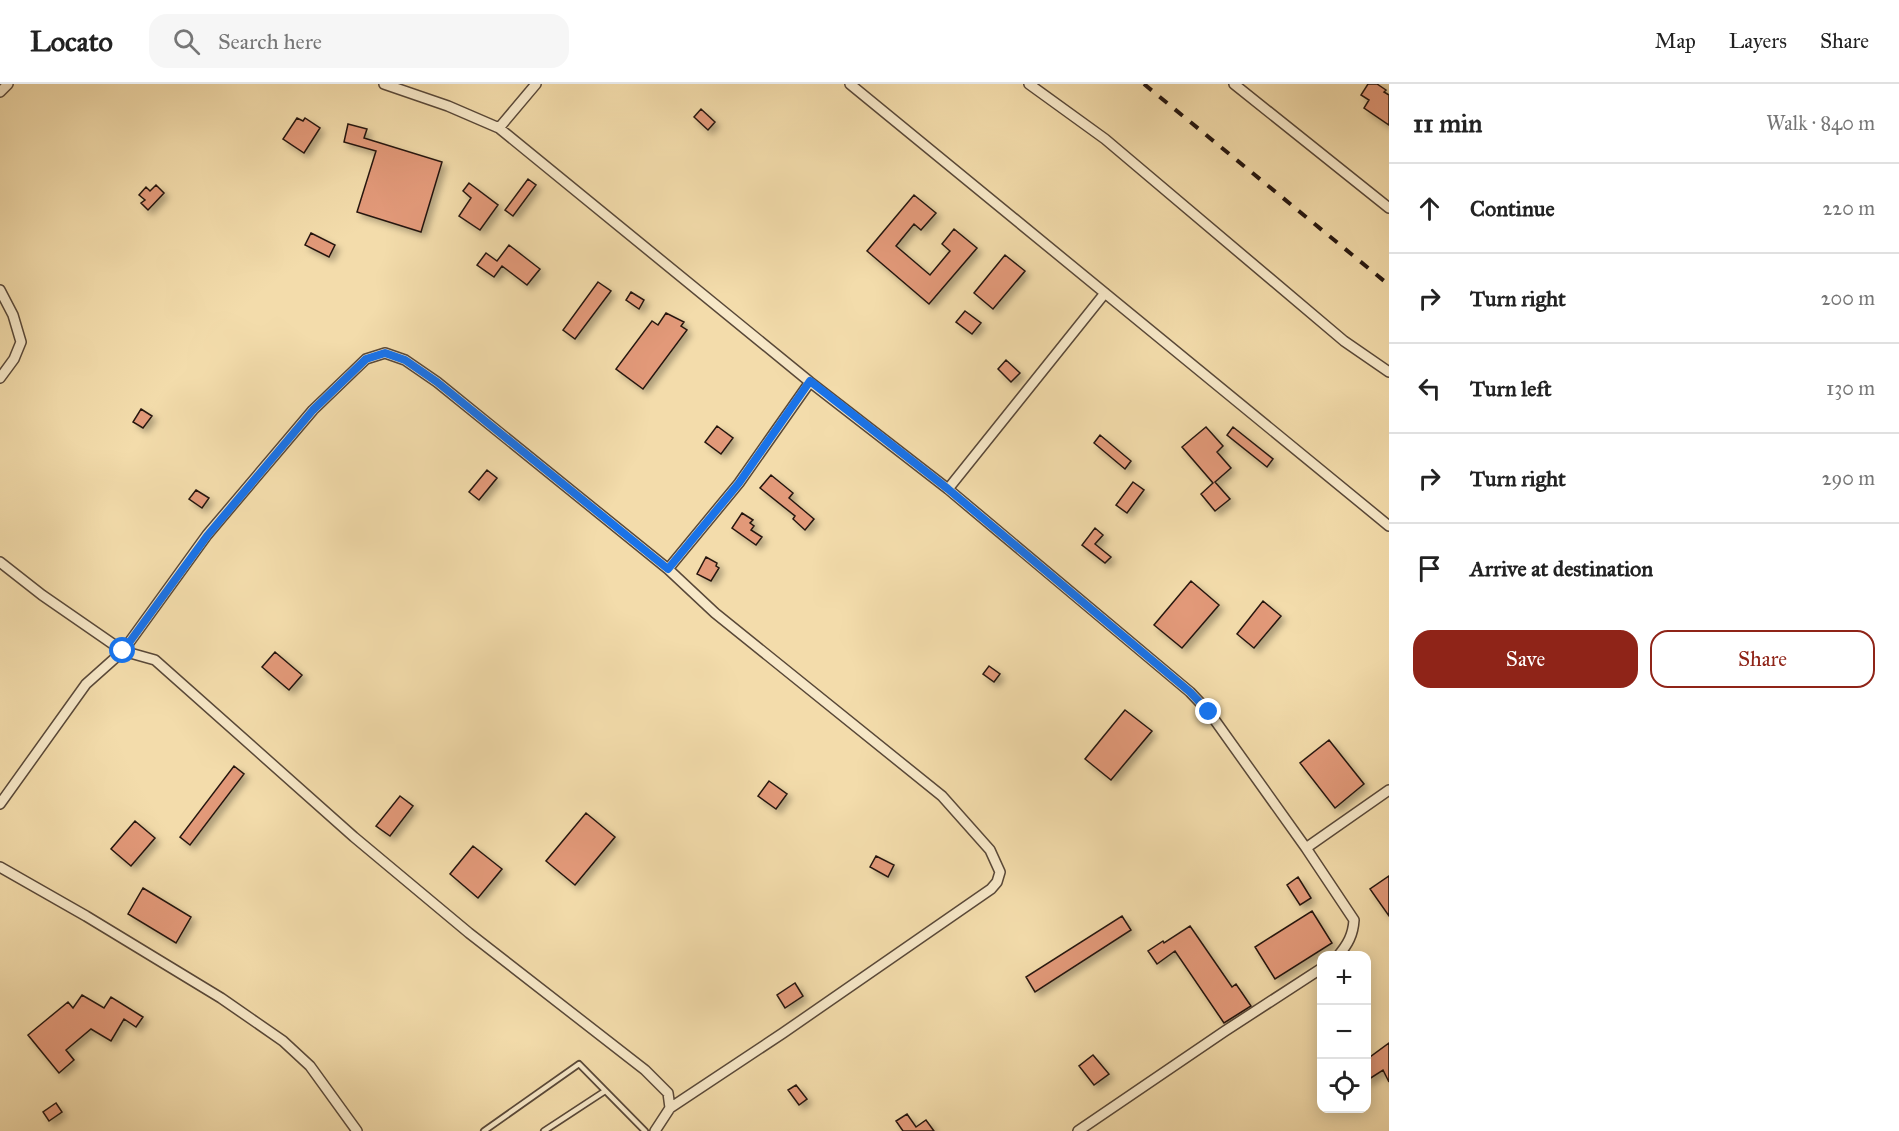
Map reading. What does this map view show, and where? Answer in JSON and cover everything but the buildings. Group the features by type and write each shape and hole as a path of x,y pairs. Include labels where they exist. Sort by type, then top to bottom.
{"street":[{"path":"0,92 8,84"},
{"path":"384,84 448,106 499,128 810,381 948,489 1190,692 1209,712 1354,920 1353,933 1342,951"},
{"path":"499,128 536,84"},
{"path":"850,84 1389,526"},
{"path":"1029,84 1105,139 1344,341 1389,372"},
{"path":"1234,84 1389,208"},
{"path":"0,290 13,315 21,342 14,359 0,378"},
{"path":"948,489 1105,293"},
{"path":"0,804 86,684 123,651 207,536 313,410 366,359 385,353 405,360 437,382 668,569 715,613 942,796 990,850 1000,872 997,882 991,889 670,1108 655,1131"},
{"path":"668,569 739,483 810,381"},
{"path":"0,562 123,651 155,660 354,837 469,933 645,1070 668,1093 670,1108"},
{"path":"1306,848 1389,790"},
{"path":"0,867 247,1015 283,1041 310,1066 357,1131"},
{"path":"1078,1131 1317,971"}],"lane":[{"path":"484,1131 579,1064 645,1131"},
{"path":"544,1131 605,1091"}],"railway":[{"path":"1144,84 1389,285"}],"route":[{"path":"123,651 207,536 313,410 366,359 385,353 405,360 437,382 668,569 739,483 810,381 948,489 1190,692 1209,712"}]}
